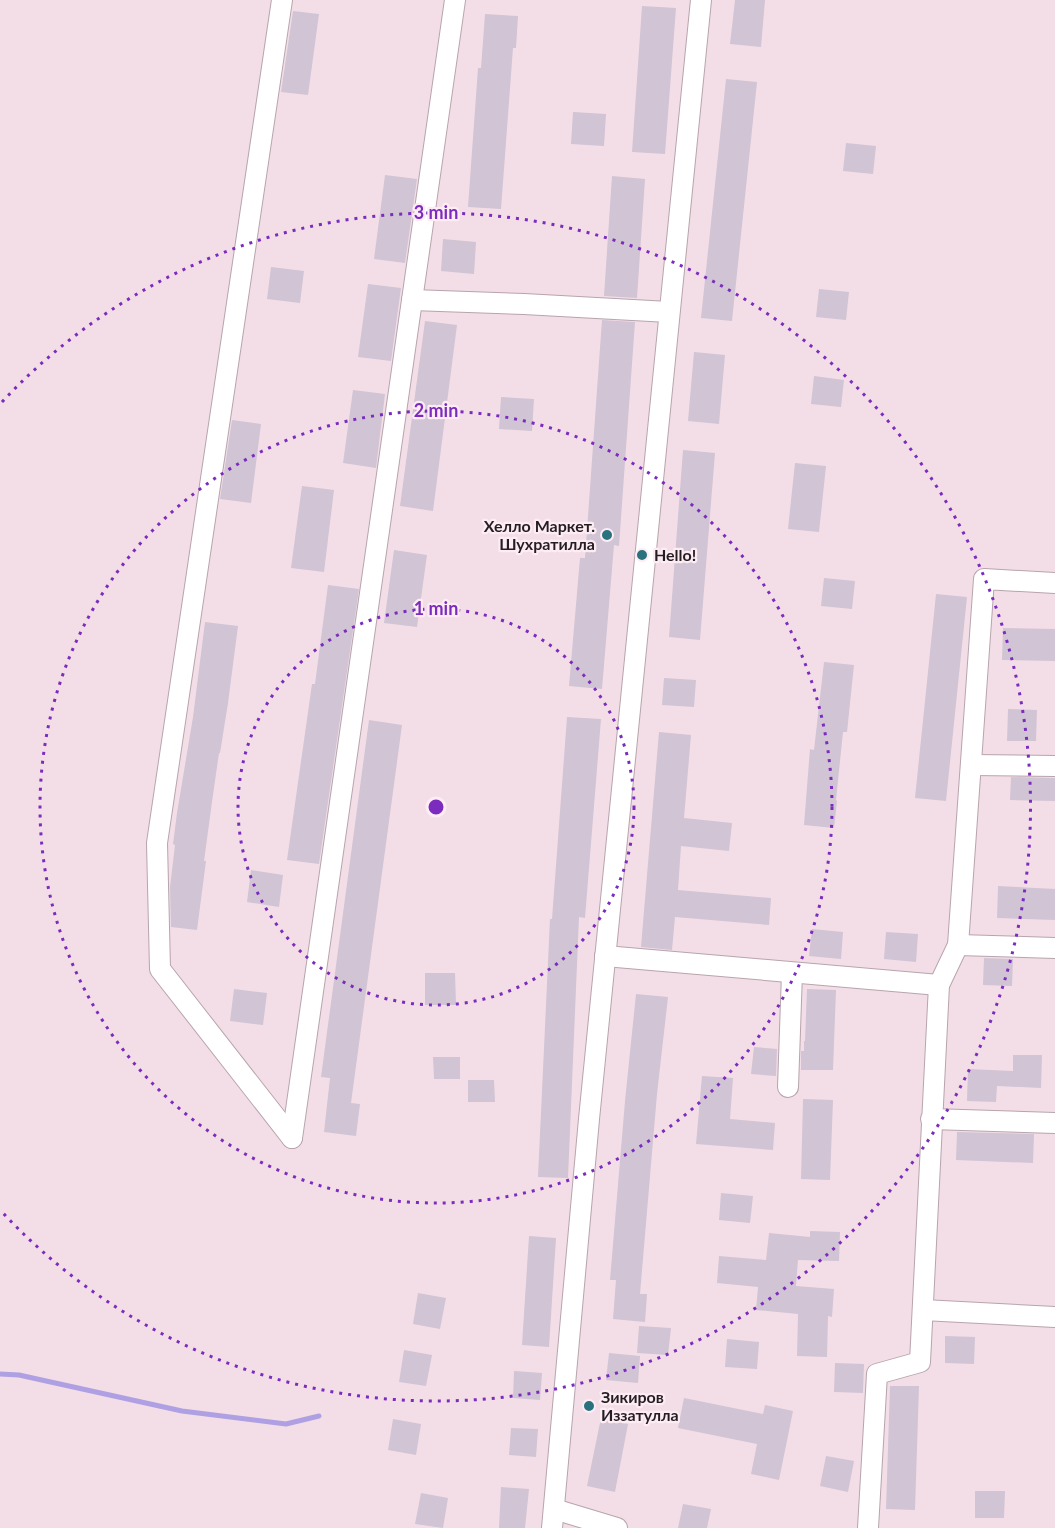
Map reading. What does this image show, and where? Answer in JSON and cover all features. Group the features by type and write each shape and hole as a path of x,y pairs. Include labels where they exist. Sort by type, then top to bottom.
{"street":[{"path":"282,0 157,843 160,969 292,1138 455,0"},
{"path":"616,1528 553,1518 605,956 700,0"},
{"path":"412,300 669,312"},
{"path":"868,1528 878,1374 920,1362 939,985 958,945 984,579 1055,583"},
{"path":"972,765 1055,766"},
{"path":"958,945 1055,948"},
{"path":"605,956 939,985"},
{"path":"788,1087 792,973"},
{"path":"931,1119 1055,1123"},
{"path":"922,1310 1055,1317"}],"building":[{"path":"735,0 765,0 761,47 730,44"},
{"path":"642,6 676,8 665,154 632,152"},
{"path":"293,11 319,14 308,95 281,92"},
{"path":"485,14 518,16 516,48 513,48 501,209 468,207 478,68 481,68"},
{"path":"726,79 757,82 732,321 701,318"},
{"path":"573,112 606,114 604,146 571,144"},
{"path":"846,143 876,146 873,174 843,171"},
{"path":"385,175 417,179 405,263 374,259"},
{"path":"612,176 645,179 637,298 604,296"},
{"path":"443,239 476,242 474,274 441,271"},
{"path":"271,267 304,271 300,303 267,299"},
{"path":"368,284 401,288 391,361 358,357"},
{"path":"819,289 849,292 846,320 816,317"},
{"path":"602,320 635,322 619,546 614,545 602,689 569,686 580,558 585,558"},
{"path":"425,321 457,325 433,511 400,506"},
{"path":"694,352 725,355 719,424 688,421"},
{"path":"814,376 844,380 841,407 811,404"},
{"path":"353,390 385,394 376,468 343,463"},
{"path":"501,397 534,399 532,431 499,429"},
{"path":"232,420 261,424 251,503 220,499"},
{"path":"683,450 715,453 700,640 669,637"},
{"path":"795,463 826,466 819,532 788,529"},
{"path":"302,486 334,490 324,572 291,568"},
{"path":"394,550 427,555 417,627 384,623"},
{"path":"824,578 855,581 852,609 821,606"},
{"path":"328,585 359,589 319,864 287,860"},
{"path":"936,594 967,597 946,801 915,798"},
{"path":"205,622 238,626 204,861 206,861 197,930 171,927 170,887 177,813 193,717"},
{"path":"1003,628 1055,629 1055,661 1002,660"},
{"path":"824,662 854,665 847,732 843,732 834,828 804,825 810,749 814,750"},
{"path":"664,678 696,680 694,707 662,705"},
{"path":"1008,709 1037,710 1036,741 1007,741"},
{"path":"567,717 601,719 585,918 579,917 568,1178 538,1177 550,919 552,919"},
{"path":"369,720 402,725 351,1103 360,1104 356,1136 324,1132 330,1078 321,1077"},
{"path":"659,732 691,735 684,818 732,823 729,851 681,846 678,890 771,898 769,925 675,917 672,950 641,947"},
{"path":"1011,777 1055,778 1055,801 1010,800"},
{"path":"251,870 283,875 279,907 247,902"},
{"path":"998,886 1055,889 1055,920 997,918"},
{"path":"812,929 843,932 841,959 809,956"},
{"path":"886,932 918,934 916,962 884,959"},
{"path":"984,958 1013,959 1012,986 983,985"},
{"path":"425,973 455,973 456,1005 425,1005"},
{"path":"234,989 267,993 263,1025 230,1021"},
{"path":"807,989 836,990 833,1070 801,1070 801,1051 804,1051 805,1041"},
{"path":"636,994 668,997 657,1094 640,1294 647,1294 645,1322 613,1319 616,1280 610,1280"},
{"path":"754,1047 777,1049 776,1076 751,1074"},
{"path":"1013,1055 1042,1055 1041,1088 997,1086 996,1102 967,1101 968,1069 1013,1071"},
{"path":"433,1057 460,1057 460,1079 434,1079"},
{"path":"702,1076 733,1078 730,1119 775,1123 773,1150 696,1144"},
{"path":"468,1080 494,1080 495,1102 468,1102"},
{"path":"803,1099 833,1100 830,1180 801,1179"},
{"path":"957,1132 1034,1134 1033,1163 956,1160"},
{"path":"721,1193 753,1196 750,1223 719,1220"},
{"path":"810,1231 840,1232 839,1261 798,1260 796,1286 834,1289 832,1317 828,1316 827,1357 797,1356 798,1314 756,1310 758,1287 717,1283 719,1256 766,1260 769,1233 810,1237"},
{"path":"529,1236 556,1238 549,1347 522,1345"},
{"path":"418,1293 446,1298 440,1329 413,1324"},
{"path":"639,1326 671,1328 668,1355 637,1353"},
{"path":"945,1336 975,1337 974,1364 945,1363"},
{"path":"727,1339 759,1342 757,1369 725,1367"},
{"path":"404,1350 432,1355 426,1386 399,1382"},
{"path":"609,1353 640,1356 638,1383 606,1380"},
{"path":"835,1363 864,1364 863,1393 834,1392"},
{"path":"514,1371 542,1373 540,1400 513,1398"},
{"path":"890,1386 919,1386 915,1510 886,1509"},
{"path":"684,1398 763,1414 765,1405 793,1411 779,1480 751,1474 757,1444 678,1428"},
{"path":"601,1418 628,1424 615,1492 587,1486"},
{"path":"393,1419 421,1424 416,1455 388,1450"},
{"path":"511,1428 538,1429 536,1457 509,1455"},
{"path":"826,1456 854,1461 848,1492 820,1486"},
{"path":"501,1487 529,1489 525,1528 499,1528"},
{"path":"975,1491 1005,1491 1004,1518 975,1518"},
{"path":"421,1493 448,1498 443,1528 415,1524"},
{"path":"683,1504 711,1509 707,1528 678,1528"}],"waterway":[{"path":"0,1374 19,1375 182,1411 286,1424 319,1416"}],"place":[{"name":"Хелло Маркет. Шухратилла","path":"607,535"},
{"name":"Hello!","path":"642,555"},
{"name":"Зикиров Иззатулла","path":"589,1406"}]}
